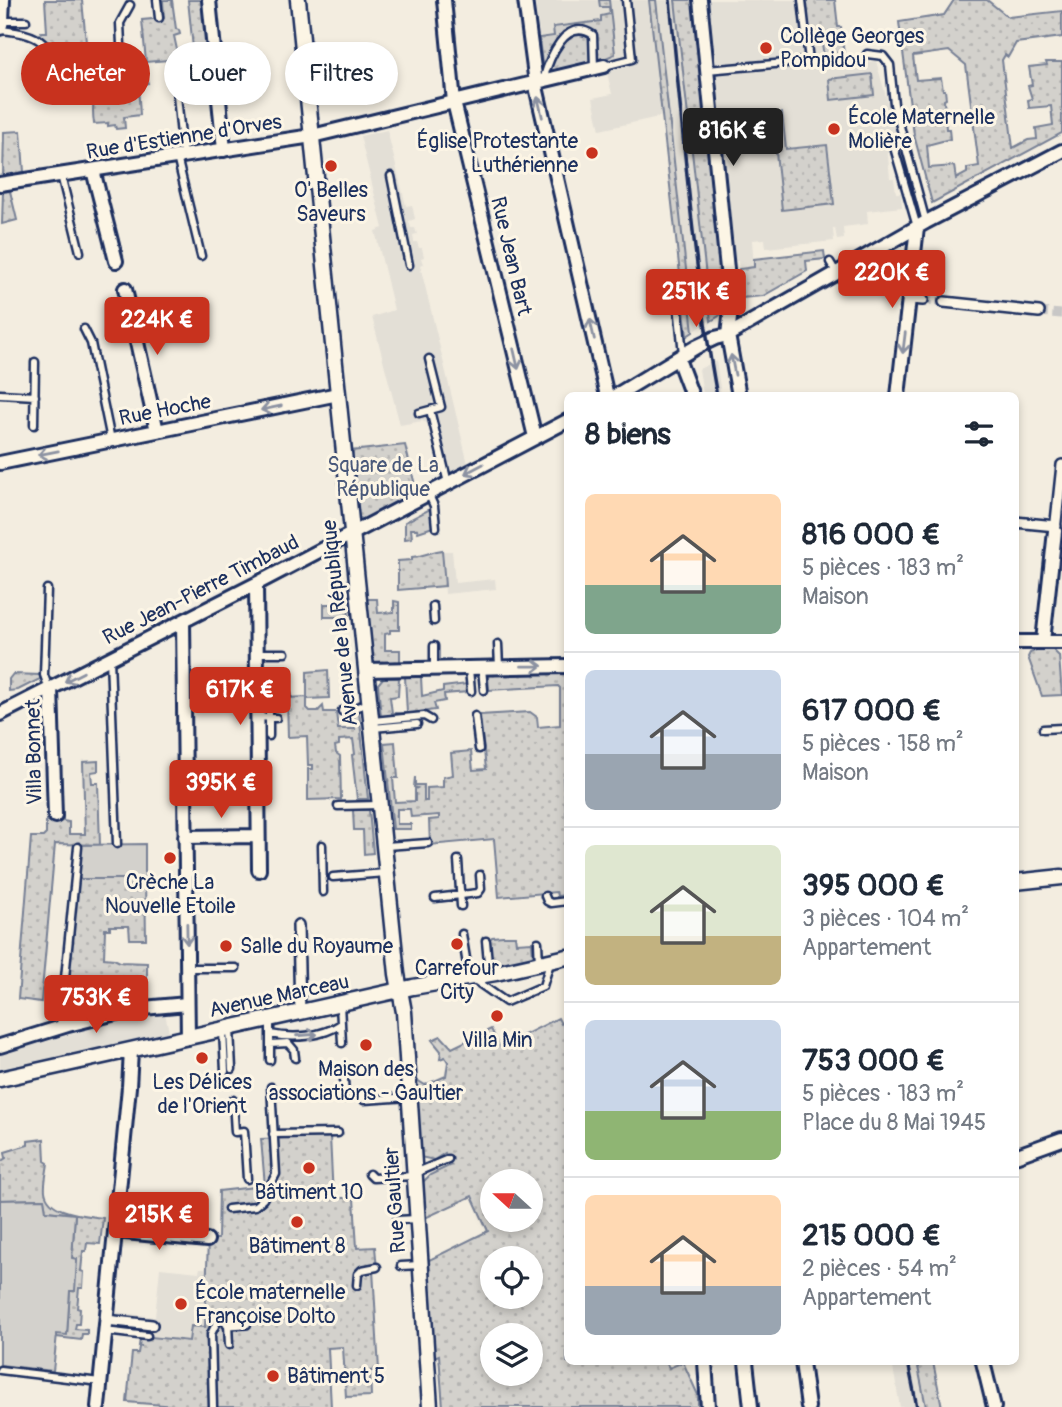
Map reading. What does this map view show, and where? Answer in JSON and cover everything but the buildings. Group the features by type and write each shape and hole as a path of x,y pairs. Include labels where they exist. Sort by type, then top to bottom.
{"street":[{"path":"1,26 3,0"},
{"path":"209,0 224,150"},
{"name":"Avenue de la République","path":"298,0 398,991"},
{"name":"Rue Jean Bart","path":"444,0 454,102 535,437"},
{"path":"525,0 539,81 606,392"},
{"path":"699,0 731,309 728,335 738,392"},
{"name":"Rue d'Estienne d'Orves","path":"0,184 380,126 454,102 599,67"},
{"path":"622,392 715,338 728,335 833,267 1062,150"},
{"path":"93,170 116,261"},
{"path":"898,392 921,224"},
{"path":"125,289 157,431"},
{"path":"910,299 923,300"},
{"path":"944,302 1039,312"},
{"path":"680,357 691,392"},
{"name":"Rue Hoche","path":"0,463 338,394"},
{"name":"Rue Jean-Pierre Timbaud","path":"0,714 564,422"},
{"path":"1043,641 1062,465"},
{"path":"1019,523 1055,528"},
{"path":"256,584 257,695 267,717 258,836 259,870"},
{"path":"183,621 188,1038"},
{"path":"1019,642 1062,642"},
{"path":"366,670 564,666"},
{"name":"Villa Bonnet","path":"50,689 55,816"},
{"path":"185,837 258,836"},
{"path":"1019,882 1062,877"},
{"path":"298,925 300,1014"},
{"name":"Avenue Marceau","path":"0,1079 227,1029 270,1027 300,1014 340,1004 564,958"},
{"name":"Rue Gaultier","path":"398,991 404,1012 409,1097 414,1116 414,1175 417,1219 423,1245 420,1265 428,1320 430,1407"},
{"path":"0,1046 61,1021 132,1009 187,1004"},
{"path":"98,1407 131,1051"},
{"path":"1019,1155 1062,1139"},
{"path":"115,1231 207,1240"},
{"path":"228,1324 246,1324"},
{"path":"106,1325 152,1325"},
{"path":"705,1365 708,1407"},
{"path":"746,1365 751,1407"},
{"path":"802,1365 808,1407"},
{"path":"984,1365 994,1407"}],"lane":[{"path":"157,0 159,18"},
{"path":"539,81 561,39 576,30 593,35 599,67 632,59 626,0"},
{"path":"707,70 809,61 802,0"},
{"path":"1,26 41,42 49,55 55,87 74,94 117,73 122,66 119,27 130,5"},
{"path":"1,26 26,20"},
{"path":"867,54 883,56 890,65 894,104 921,224"},
{"path":"177,105 180,156 201,256"},
{"path":"893,144 921,224"},
{"path":"61,175 80,252"},
{"path":"391,176 409,265"},
{"path":"676,285 680,357"},
{"path":"84,329 91,343 111,440"},
{"path":"419,413 441,407 429,359"},
{"path":"34,425 36,362"},
{"path":"0,394 34,396"},
{"path":"430,410 448,483"},
{"path":"429,493 434,506 436,527"},
{"path":"47,589 44,675 50,689"},
{"path":"433,606 434,621"},
{"path":"498,644 499,667"},
{"path":"434,646 434,669"},
{"path":"256,653 285,653"},
{"path":"110,658 117,844"},
{"path":"475,668 484,690"},
{"path":"471,691 475,668"},
{"path":"257,695 287,695"},
{"path":"269,702 269,736"},
{"path":"342,710 369,704"},
{"path":"371,724 424,716 431,720"},
{"path":"475,716 479,749"},
{"path":"371,724 417,724"},
{"path":"1043,729 1062,728"},
{"path":"338,806 379,805"},
{"path":"384,846 428,843"},
{"path":"322,845 327,878 323,892"},
{"path":"64,988 78,847"},
{"path":"458,859 461,906"},
{"path":"327,878 386,873"},
{"path":"435,898 475,894 480,891 480,875"},
{"path":"545,896 551,903 564,901"},
{"path":"463,934 470,978 506,1002 543,986 545,963 538,942"},
{"path":"486,941 490,974"},
{"path":"187,968 236,968"},
{"path":"340,1004 342,1043"},
{"path":"270,1027 282,1037 321,1034 341,1024"},
{"path":"270,1027 270,1060"},
{"path":"227,1029 228,1070"},
{"path":"270,1044 288,1044 294,1050 295,1058"},
{"path":"344,1079 345,1098"},
{"path":"228,1209 255,1206 263,1199 276,1174 271,1087"},
{"path":"364,1100 409,1097"},
{"path":"233,1100 235,1132 244,1131 247,1179"},
{"path":"274,1134 338,1133"},
{"path":"369,1174 373,1178 414,1175 448,1159"},
{"path":"397,1220 417,1219"},
{"path":"401,1266 420,1265"},
{"path":"357,1285 358,1274 362,1270 377,1267"},
{"path":"213,1407 211,1334 221,1314 228,1324 229,1345"},
{"path":"106,1325 147,1336"},
{"path":"0,1370 25,1369 100,1382"}],"shaded area":[{"path":"535,0 649,0 663,116 600,130 593,98 612,94 604,60 543,73"},
{"path":"656,0 675,0 711,320 693,332"},
{"path":"705,0 805,0 810,31 820,31 828,67 876,61 899,143 887,145 890,178 894,178 896,193 901,193 902,207 867,211 868,224 843,227 844,239 837,240 835,228 834,241 766,248 765,239 752,240 754,267 739,269 738,261 734,261 728,225"},
{"path":"387,130 406,206 412,205 415,219 409,221 417,234 413,235 414,242 422,248 424,257 421,258 423,264 420,265 468,464 444,478 427,423 422,421 400,425 372,317 394,310 375,231 383,228 360,136"},
{"path":"716,361 721,392 703,392 699,369"},
{"path":"442,551 452,551 455,583 495,579 496,589 445,594"},
{"path":"165,1013 169,1032 0,1069 0,1054 134,1017"},
{"name":"École maternelle Françoise Dolto","path":"160,1268 199,1272 200,1268 207,1268 206,1327 191,1326 189,1341 151,1337 151,1331 114,1327 115,1312 155,1317"},
{"path":"893,1365 918,1365 926,1407 900,1407"}],"green space":[{"path":"45,0 82,0 86,42 49,42 39,36 41,32 47,32"},
{"path":"163,0 172,0 176,29 180,34 174,36 175,42 164,42 164,60 150,62 150,42 144,42 142,20 164,18"},
{"path":"188,0 203,0 207,42 192,42"},
{"path":"599,0 609,0 615,54 543,73 539,38 554,36 553,27 601,21 601,16 610,14 609,7 600,7"},
{"path":"649,0 656,0 693,332 687,336"},
{"path":"675,0 695,0 726,306 719,316 711,321"},
{"path":"805,0 835,0 845,65 828,67 825,64 820,31 810,32"},
{"path":"954,0 987,0 1008,17 1062,11 1062,37 1016,43 1008,57 1005,55 1002,60 1013,148 1028,140 1037,139 1036,128 1053,125 1051,106 1029,108 1028,100 1032,99 1028,86 1032,85 1029,67 1047,65 1046,62 1062,62 1062,133 932,203 914,135 899,22 944,15","holes":["949,51 966,65 979,166 967,168 967,173 956,179 954,166 929,168 927,145 950,139 949,129 946,129 945,90 941,78 916,80 913,56"]},
{"path":"872,74 874,95 831,100 829,79"},
{"path":"93,105 139,105 140,115 124,117 125,128 116,129 115,125 108,126 108,123 94,124"},
{"path":"782,113 786,149 827,145 834,204 782,210 772,114"},
{"path":"21,131 24,172 3,176 4,132"},
{"path":"10,191 17,220 2,224 3,192"},
{"path":"824,251 825,259 806,261 807,271 763,296 742,298 739,269 754,267 754,259"},
{"name":"Square de La République","path":"405,445 417,493 365,520 357,517 351,451"},
{"path":"432,508 433,527 418,532 417,529 411,529 412,538 405,539 405,522"},
{"path":"442,550 445,586 398,590 398,561 412,560 412,557"},
{"path":"367,599 377,599 378,613 394,612 394,601 399,602 399,630 390,630 390,633 385,634 385,650 400,650 400,664 376,664 370,659"},
{"path":"324,604 348,604 349,617 324,617"},
{"path":"1040,648 1052,649 1059,656 1062,695 1042,696 1028,657"},
{"path":"328,670 329,698 307,699 307,708 310,711 318,711 323,706 324,712 336,712 338,729 355,729 353,712 359,712 368,799 357,799 353,739 339,740 339,745 335,746 336,753 340,756 341,799 308,800 308,769 313,769 313,765 308,765 307,736 288,737 287,698 307,697 307,672"},
{"path":"564,673 564,895 557,896 556,892 499,897 494,839 430,845 429,820 439,819 439,815 411,817 410,809 397,809 397,824 411,824 411,829 393,829 384,743 395,742 398,778 393,778 395,802 415,801 417,788 414,787 415,777 415,785 424,785 424,801 427,801 427,788 443,787 443,777 453,775 451,753 471,751 473,770 486,769 480,715 530,712 537,717 538,727 560,725 558,686 489,690 488,675"},
{"path":"13,674 40,675 40,679 18,690 9,691 9,679"},
{"path":"405,677 421,677 422,696 443,691 443,687 467,684 468,692 444,694 445,701 434,703 436,710 381,717 378,684 383,678 399,678 398,696 390,697 392,713 407,713"},
{"path":"98,761 98,771 91,772 92,783 98,783 100,845 55,844 41,1002 18,999 31,837 43,837 46,834 46,820 50,817 63,817 63,821 69,822 69,834 85,834 83,762"},
{"path":"353,810 369,810 373,853 364,854 363,830 354,830"},
{"path":"145,844 145,879 77,879 80,845"},
{"path":"77,879 145,879 146,939 130,939 129,926 110,926 110,929 105,929 104,958 120,962 147,963 147,990 139,990 139,1001 64,1019"},
{"path":"515,936 516,943 532,942 533,957 492,968 489,940 492,937"},
{"path":"558,1018 561,1024 564,1022 564,1365 668,1365 669,1368 684,1365 698,1395 698,1407 443,1407 439,1355 434,1357 429,1260 486,1232 543,1232 543,1169 480,1169 480,1214 472,1196 425,1218 423,1182 430,1175 451,1165 445,1153 434,1160 420,1157 417,1080 425,1085 446,1076 448,1062 445,1057 440,1059 441,1051 432,1040 441,1036 452,1048 491,1029 500,1047"},
{"path":"330,1136 333,1198 354,1198 357,1248 375,1247 377,1269 373,1270 379,1370 370,1371 371,1396 346,1397 343,1347 328,1348 331,1407 188,1407 127,1402 132,1353 138,1353 139,1347 142,1346 139,1346 140,1339 150,1340 151,1337 189,1341 191,1326 205,1327 208,1239 218,1239 219,1191 265,1186 261,1139"},
{"path":"44,1139 45,1161 48,1163 45,1191 48,1199 60,1209 103,1218 100,1244 87,1243 86,1251 83,1251 83,1288 79,1288 79,1324 76,1324 75,1329 87,1330 87,1334 82,1334 81,1340 57,1337 57,1334 67,1334 70,1290 74,1291 77,1259 72,1258 75,1214 45,1211 44,1199 0,1200 0,1162 6,1158 5,1152 28,1145 28,1141"},
{"path":"44,1199 46,1211 75,1214 72,1258 77,1259 75,1291 70,1291 67,1335 57,1334 53,1371 0,1365 0,1200"},
{"path":"918,1365 934,1365 942,1407 926,1407"}],"tunnel":[{"path":"923,300 944,302"},
{"path":"1039,312 1062,314"}],"railway":[{"path":"670,0 695,248 716,392"},
{"path":"909,1365 917,1407"}],"place":[{"name":"Collège Georges Pompidou","path":"766,48"},
{"name":"École Maternelle Molière","path":"834,129"},
{"name":"Église Protestante Luthérienne","path":"592,153"},
{"name":"O' Belles Saveurs","path":"331,166"},
{"name":"Crèche La Nouvelle Etoile","path":"170,858"},
{"name":"Carrefour City","path":"457,944"},
{"name":"Salle du Royaume","path":"226,946"},
{"name":"Villa Min","path":"497,1016"},
{"name":"Maison des associations - Gaultier","path":"366,1045"},
{"name":"Les Délices de l'Orient","path":"202,1058"},
{"name":"Bâtiment 10","path":"309,1168"},
{"name":"Bâtiment 8","path":"297,1222"},
{"name":"École maternelle Françoise Dolto","path":"181,1304"},
{"name":"Bâtiment 5","path":"273,1376"}]}
